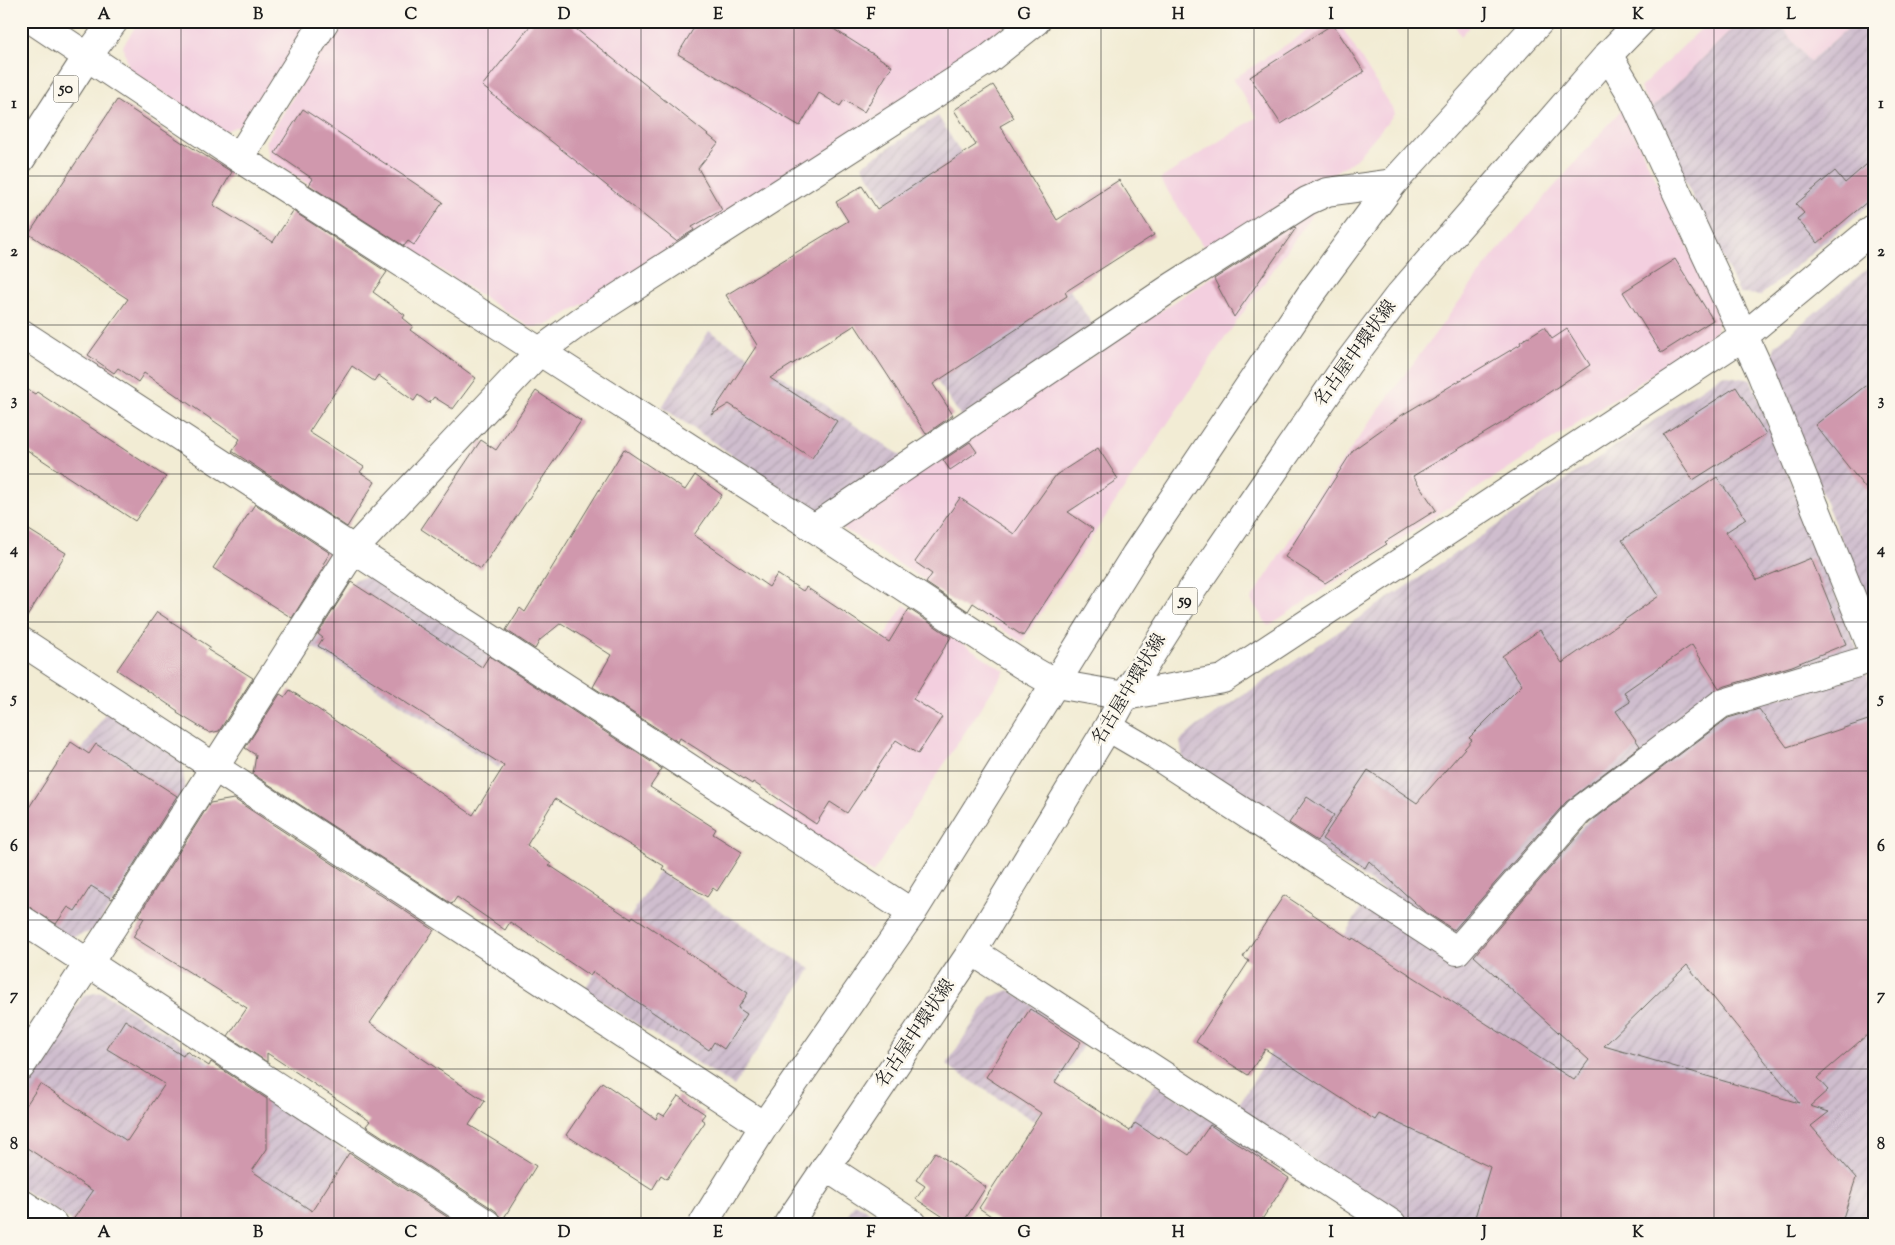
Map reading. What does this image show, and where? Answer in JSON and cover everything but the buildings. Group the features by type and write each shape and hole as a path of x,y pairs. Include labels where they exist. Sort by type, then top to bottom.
{"street":[{"path":"34,21 238,158 814,528 1021,664 1056,684 1125,696 1223,679 1744,336 1874,228"},
{"name":"50","path":"21,159 87,57 114,21"},
{"path":"238,158 325,21"},
{"path":"21,1066 354,549 540,351 581,321 986,61 1036,21"},
{"path":"703,1224 764,1126 912,913 1136,554 1311,294 1393,182 1540,21"},
{"name":"名古屋中環状線","path":"788,1224 972,951 1125,696 1192,590 1359,348 1397,298 1608,55 1641,21"},
{"path":"1608,55 1629,90 1761,373 1874,653"},
{"path":"814,528 1172,287 1307,201 1327,192 1393,182"},
{"path":"21,333 912,913"},
{"path":"21,641 764,1126"},
{"path":"1108,727 1154,754 1457,950 1578,812 1721,704 1874,658"},
{"path":"21,919 487,1224"},
{"path":"972,951 1392,1224"},
{"path":"826,1167 913,1224"},
{"path":"21,1203 53,1224"}],"shaded area":[{"path":"139,21 313,21 250,121 223,132 129,69 123,46"},
{"path":"340,21 1011,21 967,56 794,176 546,326 530,327 269,159 266,141"},
{"path":"1323,21 1338,21 1395,113 1356,159 1207,252 1160,179 1257,117 1233,79"},
{"path":"1452,21 1474,21 1461,36"},
{"path":"1709,21 1741,21 1650,110 1640,88"},
{"path":"1741,21 1777,21 1809,62 1856,21 1874,21 1874,201 1761,295 1740,294 1650,110"},
{"path":"1777,21 1856,21 1809,62"},
{"path":"1622,109 1719,311 1716,332 1268,626 1251,600 1315,500 1377,412 1493,256"},
{"path":"938,116 1011,234 1027,224 1094,327 962,418 891,313 936,285 862,165"},
{"path":"1313,210 1314,212 1218,348 1022,642 838,525"},
{"path":"1874,263 1874,620 1770,366 1775,346"},
{"path":"709,331 783,377 904,458 826,509 814,511 662,407"},
{"path":"1722,375 1751,380 1858,652 1716,695 1456,938 1183,759 1180,741 1196,727"},
{"path":"374,576 550,690 499,768 311,646 355,579"},
{"path":"904,605 1005,671 873,873 773,810"},
{"path":"1866,673 1874,693 1874,1224 1412,1224 1236,1109 1363,905 1455,964 1591,817 1724,713"},
{"path":"106,712 182,761 185,789 94,931 67,938 21,908 21,846"},
{"path":"659,871 811,969 734,1086 584,990"},
{"path":"1009,990 1087,1040 1034,1121 946,1065 990,997"},
{"path":"102,992 456,1224 76,1224 21,1188 21,1091 84,995"},
{"path":"1155,1084 1264,1154 1218,1224 1102,1165"},
{"path":"855,1203 888,1224 842,1224"}]}
